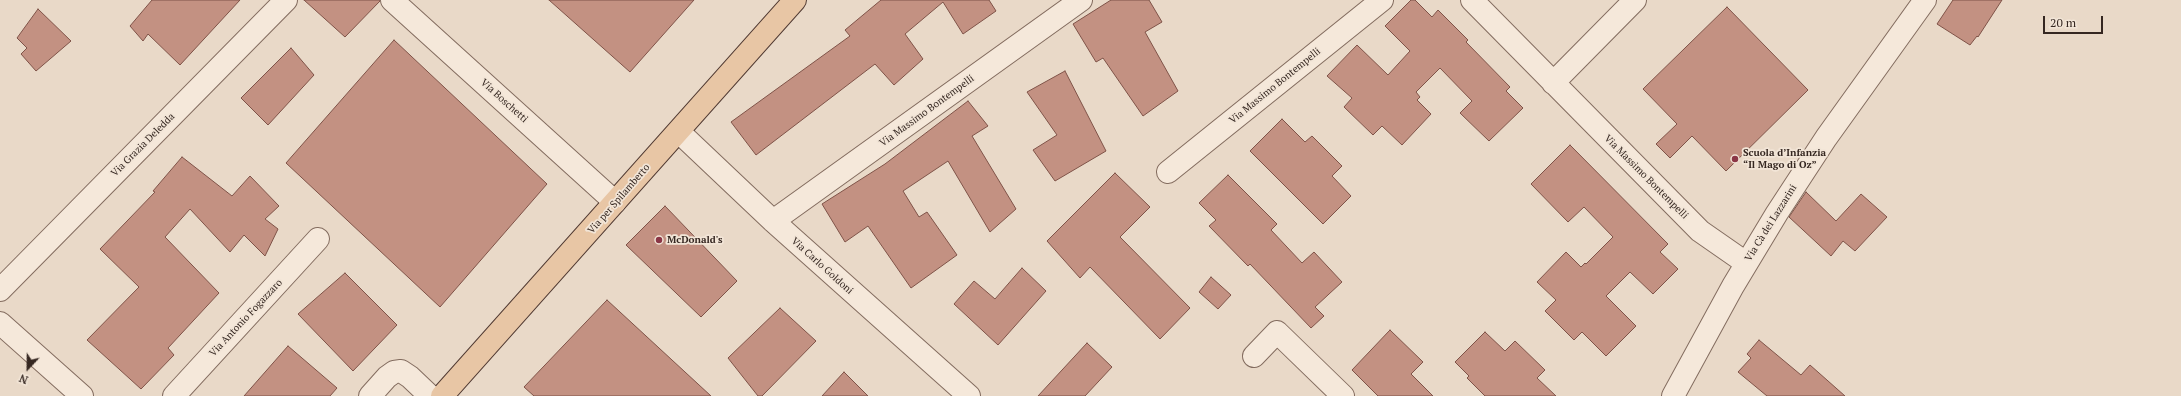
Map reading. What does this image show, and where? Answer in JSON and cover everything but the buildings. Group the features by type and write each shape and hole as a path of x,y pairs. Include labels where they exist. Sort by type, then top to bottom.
{"main road":[{"name":"Via per Spilamberto","path":"442,396 679,132 795,0"}],"street":[{"name":"Via Grazia Deledda","path":"0,290 286,0"},
{"name":"Via Boschetti","path":"392,0 615,202"},
{"name":"Via Massimo Bontempelli","path":"773,221 1081,0"},
{"name":"Via Massimo Bontempelli","path":"1168,172 1382,0"},
{"name":"Via Massimo Bontempelli","path":"1472,0 1700,231 1746,263"},
{"path":"1553,82 1635,0"},
{"name":"Via Cà dei Lazzarini","path":"1673,396 1746,263 1826,138 1924,0"},
{"name":"Via Carlo Goldoni","path":"679,132 773,221 969,396"},
{"name":"Via Antonio Fogazzaro","path":"174,396 318,239"},
{"path":"0,323 82,396"},
{"path":"1254,356 1277,332 1343,396"},
{"path":"370,396 387,377 394,372 401,371 410,377 430,396"}],"place":[{"name":"Scuola d’Infanzia “Il Mago di Oz”","path":"1735,159"},
{"name":"McDonald's","path":"659,240"}]}
